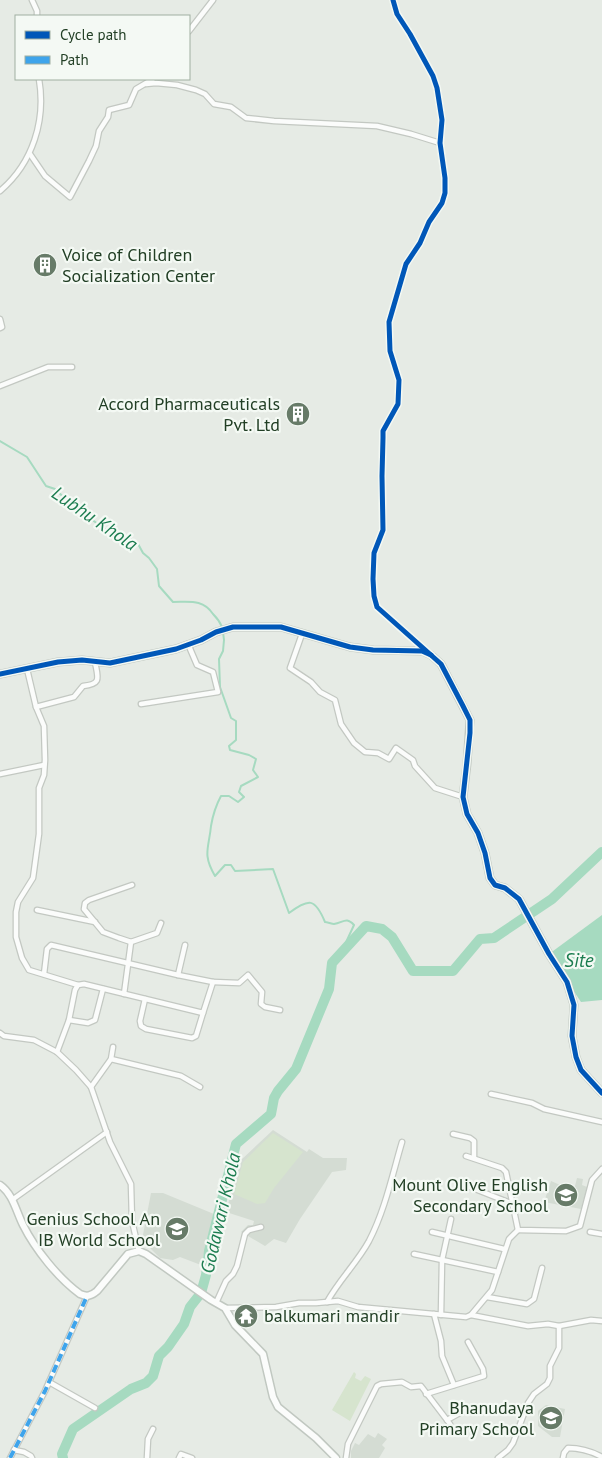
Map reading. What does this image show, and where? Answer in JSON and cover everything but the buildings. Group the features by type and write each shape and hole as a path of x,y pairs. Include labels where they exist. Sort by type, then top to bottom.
{"street":[{"path":"32,0 37,15"},
{"path":"190,30 214,0"},
{"path":"393,0 397,14 433,76 437,88 442,120 440,143 445,193 442,203 429,222 420,243 406,264 389,322 390,351 398,380 398,404 384,431 382,476 383,530 374,553 374,596 378,607 441,664 470,720 463,797 467,814 478,833 485,853 490,878 495,884 505,888 520,900 543,944 567,982 572,993 574,1005 572,1036 578,1064 586,1077 602,1093"},
{"path":"0,190 11,180 30,154 40,128 40,80"},
{"path":"30,154 45,176 70,196 96,146 99,131 108,116 109,110 129,105 136,89 152,80"},
{"path":"146,84 177,85 196,90 205,94 214,104 231,107 246,118 377,126 440,143"},
{"path":"0,319 2,327 0,328"},
{"path":"0,386 48,367 72,367"},
{"path":"0,674 58,662 82,660 110,663 176,649 233,627 281,627 350,648 422,651 430,655"},
{"path":"302,634 290,668 311,682 320,692 335,700 342,724 354,743 365,752 378,753 389,759 396,748 413,760 415,766 435,788 463,797"},
{"path":"141,704 218,692 213,672 197,665 188,644"},
{"path":"36,708 74,697 83,686 93,685 97,682 96,662"},
{"path":"27,669 36,708 44,726 44,776 39,788 39,834 33,878 18,902 16,912 16,937 22,958 29,970 78,985 84,984 204,1013"},
{"path":"0,774 44,765"},
{"path":"132,885 89,900 85,903 84,908 103,932 131,942 157,933 161,923"},
{"path":"37,910 95,922"},
{"path":"124,994 131,942"},
{"path":"44,974 47,949 51,945 213,982 239,983 248,975 262,992 261,1004 265,1007 280,1010"},
{"path":"178,975 185,945"},
{"path":"145,999 140,1021 141,1026 146,1029 192,1038 196,1036 213,982"},
{"path":"57,1052 69,1020 75,990 78,985"},
{"path":"69,1020 88,1022 95,1020 103,989"},
{"path":"0,1033 4,1036 34,1040 57,1052 91,1088 106,1132 131,1184 132,1221 139,1251"},
{"path":"91,1088 111,1059 113,1047"},
{"path":"111,1059 181,1076 200,1087"},
{"path":"491,1094 602,1122"},
{"path":"12,1200 106,1132"},
{"path":"453,1134 470,1138 474,1141 474,1158"},
{"path":"327,1302 335,1287 368,1242 389,1194 402,1142"},
{"path":"466,1156 502,1168 506,1172 518,1230"},
{"path":"471,1315 492,1290 504,1249 509,1239 518,1230 566,1231 580,1226 592,1180 602,1168"},
{"path":"0,1185 9,1194 24,1226 42,1256 74,1290 87,1296 92,1296 128,1254 139,1251 225,1308 235,1325 262,1354 273,1398 278,1406 316,1438 336,1458"},
{"path":"470,1187 513,1204"},
{"path":"441,1315 442,1260 452,1219"},
{"path":"213,1301 237,1266 245,1234 248,1230 261,1227"},
{"path":"432,1232 504,1249"},
{"path":"590,1232 602,1234"},
{"path":"414,1254 498,1272"},
{"path":"487,1297 527,1304 531,1302 534,1299 542,1268"},
{"path":"10,1458 49,1382 87,1296"},
{"path":"225,1308 276,1307 299,1303 338,1301 358,1307 459,1317 471,1315 528,1326 548,1324 559,1326 591,1320 602,1321"},
{"path":"434,1314 441,1341 442,1356 454,1385"},
{"path":"498,1458 508,1450 513,1442 528,1403 534,1394 547,1384 550,1378 550,1366 559,1348 559,1326"},
{"path":"426,1394 484,1376 483,1369 468,1342"},
{"path":"49,1382 95,1408"},
{"path":"346,1458 348,1444 377,1386 381,1384 402,1382 411,1387 421,1386 449,1422 469,1408"},
{"path":"147,1458 148,1439 153,1429"},
{"path":"563,1458 568,1448 578,1448 602,1457"},
{"path":"14,1450 24,1452 32,1458"},
{"path":"179,1458 182,1454 192,1458"}],"shaded area":[{"path":"273,1130 307,1152 309,1149 323,1158 347,1158 346,1170 332,1172 286,1243 274,1239 265,1246 241,1232 248,1225 253,1225 254,1221 226,1212 240,1161"},
{"path":"273,1133 303,1152 274,1188 265,1203 257,1204 234,1194 243,1162"},
{"name":"Mount Olive English Secondary School","path":"577,1178 583,1179 582,1185 587,1187 581,1209 544,1202 551,1181 567,1188 575,1186"},
{"name":"Genius School An IB World School","path":"151,1193 163,1193 214,1214 201,1265 180,1257 173,1260 160,1258 142,1240"},
{"path":"354,1372 356,1374 355,1378 361,1381 365,1376 371,1379 350,1421 332,1410"},
{"name":"Bhanudaya Primary School","path":"546,1405 565,1409 560,1437 552,1437 538,1426 538,1411"},
{"path":"378,1433 387,1439 382,1445 385,1448 379,1458 351,1458 351,1451 355,1443 359,1445 368,1434 375,1438"}],"water":[{"name":"Site","path":"602,915 602,1000 581,1002 549,954"}],"waterway":[{"name":"Lubhu Khola","path":"0,441 27,457 46,486 55,489 74,507 105,529 137,542 143,553 157,569 159,586 173,602 196,602 205,606 222,627"},
{"name":"Lubhu Khola","path":"223,632 223,651 219,659 220,687 231,718 236,721 236,740 229,746 230,750 256,759 253,770 258,777 241,786 239,792 244,797 238,802 229,796 221,796 212,822 207,851 211,868 215,876 225,865 231,865 235,871 273,869 289,913 302,905 311,903 318,908 325,922 334,924 347,920 354,925 342,951"},
{"name":"Godawari Khola","path":"63,1458 62,1454 73,1429 131,1389 146,1383 153,1376 159,1356 168,1347 184,1324 190,1307 201,1293 206,1275 209,1251 236,1144 271,1114 274,1098 296,1069 329,989 332,963 366,926 382,929 392,937 413,971 453,971 480,939 494,938 552,899 602,852"}],"marked path":[{"path":"10,1458 45,1391 87,1296"}],"cycle path":[{"path":"393,0 397,14 433,76 437,88 442,120 440,143 445,193 442,203 429,222 420,243 406,264 389,322 390,351 399,380 398,404 383,431 383,530 374,553 374,596 377,607 441,664 470,720 463,797 467,814 478,833 485,853 490,878 495,885 505,888 519,899 549,954 567,982 574,1005 572,1036 576,1057 581,1070 602,1093"},
{"path":"0,674 58,662 82,660 110,663 176,649 233,627 281,627 350,647 373,650 422,651 431,655"}],"place":[{"name":"Voice of Children Socialization Center","path":"45,265"},
{"name":"Accord Pharmaceuticals Pvt. Ltd","path":"298,414"},
{"name":"Mount Olive English Secondary School","path":"566,1195"},
{"name":"Genius School An IB World School","path":"177,1229"},
{"name":"balkumari mandir","path":"246,1316"},
{"name":"Bhanudaya Primary School","path":"551,1418"}]}
